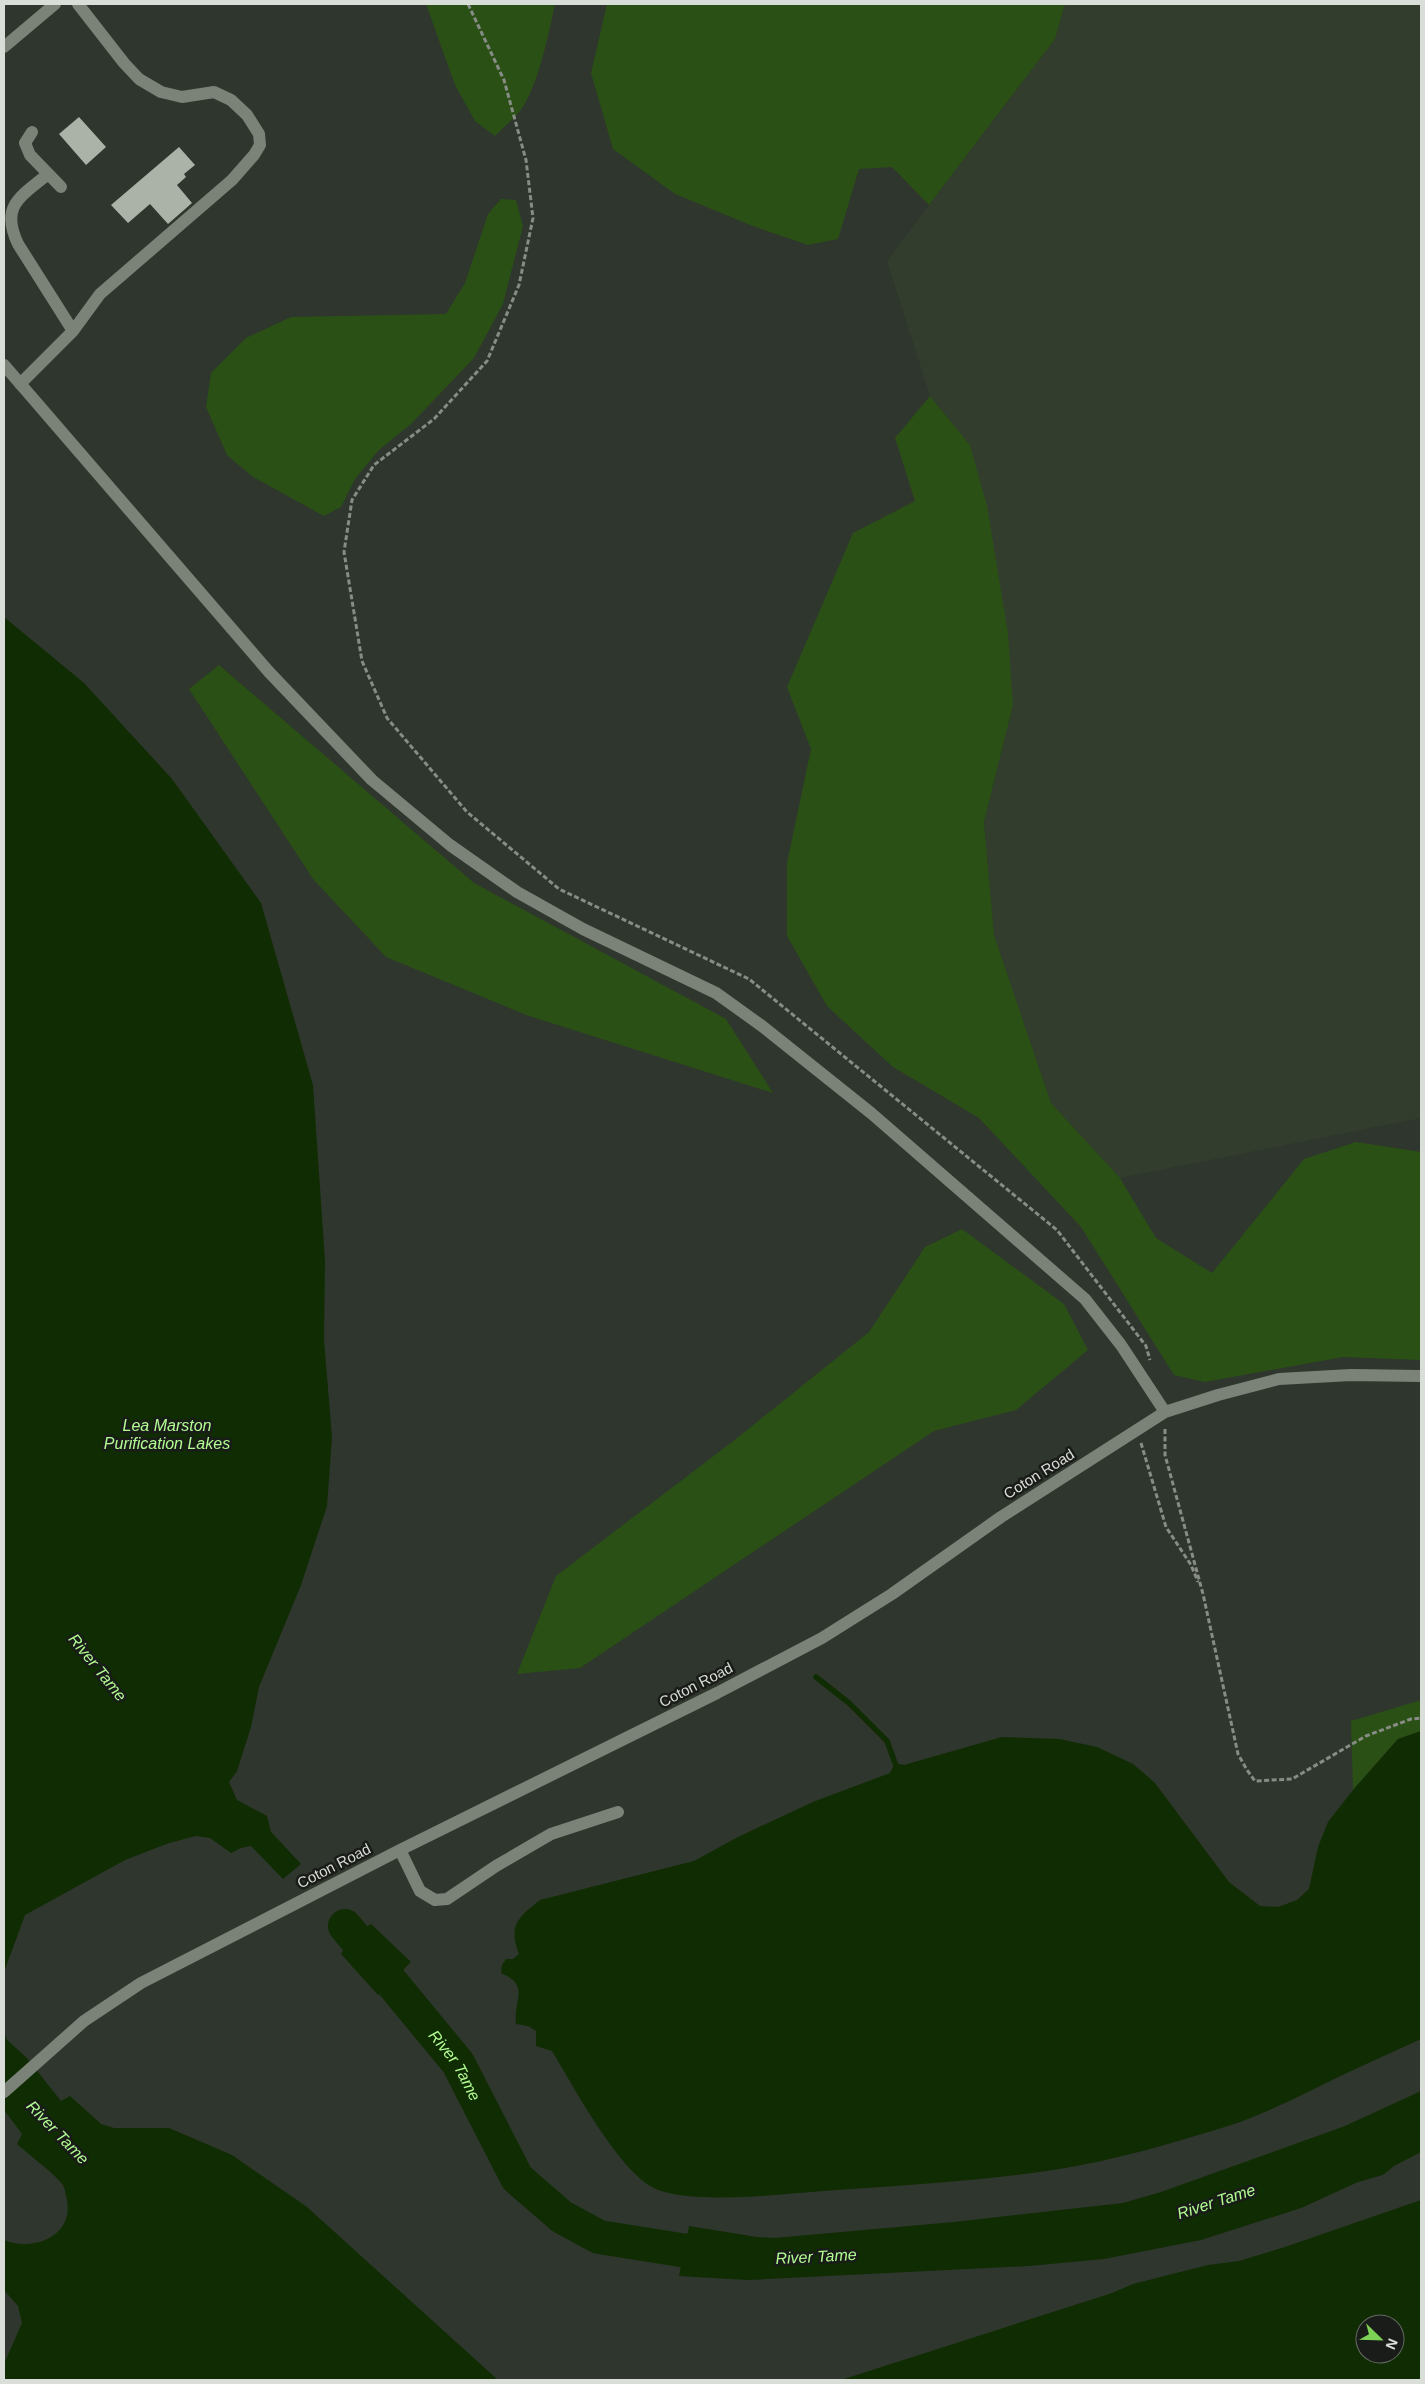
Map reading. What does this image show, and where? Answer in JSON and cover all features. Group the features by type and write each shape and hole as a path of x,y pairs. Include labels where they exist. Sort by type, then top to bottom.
{"street":[{"path":"4,47 55,4"},
{"path":"20,384 73,331 100,294 232,180 254,155 260,145 259,134 247,115 230,100 214,92 182,97 161,92 139,79 124,63 78,4"},
{"path":"32,132 25,143 30,155 61,187"},
{"path":"48,174 13,205 10,218 12,231 18,244 73,331"},
{"path":"4,365 268,672 372,780 450,846 517,892 583,929 716,993 762,1026 870,1113 1086,1299 1121,1344 1165,1412"},
{"name":"Coton Road","path":"4,2092 45,2053 84,2021 141,1983 400,1850 717,1693 822,1638 892,1594 1002,1517 1165,1412 1218,1395 1279,1379 1351,1375 1421,1376"},
{"path":"400,1850 420,1891 434,1900 447,1899 496,1866 551,1834 618,1812"}],"path":[{"path":"468,4 504,80 526,160 534,218 519,286 487,361 434,419 374,465 352,500 344,552 345,561 362,660 387,718 467,812 559,889 749,980 1057,1230 1146,1346 1152,1365"},
{"path":"1165,1412 1165,1455 1203,1594 1238,1754 1255,1781 1292,1779 1366,1736 1411,1719 1421,1718"},
{"path":"1138,1430 1166,1526 1191,1565 1203,1594"}],"shaded area":[{"path":"426,4 555,4 550,30 532,88 520,111 495,136 475,121 455,85"},
{"path":"607,4 1065,4 1055,39 929,205 892,167 859,169 838,239 808,245 750,225 675,194 613,149 591,73"},
{"path":"1065,4 1421,4 1421,1118 1120,1178 1051,1103 994,935 984,822 1013,705 970,445 930,396 887,261 1055,39"},
{"path":"501,199 516,200 523,226 503,304 474,358 411,424 379,450 355,479 341,507 324,516 253,477 227,455 206,407 211,373 246,338 291,317 446,314 465,283 488,214"},
{"path":"930,396 970,445 987,506 1008,633 1013,705 984,822 994,935 1051,1103 1120,1178 1156,1238 1212,1273 1304,1159 1356,1142 1421,1152 1421,1360 1343,1357 1205,1382 1174,1375 1081,1227 979,1118 893,1067 827,1006 787,936 787,863 811,749 787,687 853,533 915,501 895,438"},
{"path":"219,665 474,883 726,1019 773,1093 526,1015 386,957 313,879 189,689"},
{"path":"962,1229 1064,1304 1088,1350 1016,1410 934,1431 580,1668 517,1674 556,1576 732,1442 869,1332 925,1247"},
{"path":"1421,1700 1421,1731 1398,1739 1353,1790 1351,1721"}],"water":[{"name":"Lea Marston Purification Lakes","path":"4,617 84,683 172,779 261,903 313,1085 325,1261 324,1340 332,1437 327,1506 301,1585 259,1687 251,1727 237,1771 229,1782 237,1800 267,1816 271,1832 301,1864 283,1879 251,1846 231,1853 210,1838 196,1836 169,1843 125,1860 25,1915 4,1972"},
{"path":"1421,1731 1421,2039 1262,2113 1231,2125 1143,2151 1053,2170 963,2181 730,2197 685,2196 667,2193 652,2187 638,2177 624,2162 584,2105 552,2051 536,2046 536,2031 528,2026 516,2024 518,1989 516,1983 501,1973 502,1965 506,1959 513,1959 519,1954 515,1936 517,1923 540,1900 694,1861 738,1837 813,1802 890,1773 895,1763 904,1765 1002,1737 1059,1739 1097,1747 1133,1764 1155,1783 1229,1882 1260,1906 1278,1907 1297,1900 1309,1889 1318,1847 1328,1822 1353,1790 1398,1739"},
{"path":"353,1918 366,1927 371,1924 411,1962 378,1995 341,1954 346,1946 337,1936"},
{"path":"4,2032 7,2040 26,2057 61,2101 70,2096 101,2124 114,2128 169,2128 232,2155 307,2207 498,2380 4,2380 4,2364 22,2323 18,2306 4,2290 4,2240 27,2244 49,2238 58,2232 64,2224 67,2213 67,2200 65,2190 60,2181 17,2144 22,2134 4,2110"},
{"path":"1421,2091 1421,2152 1394,2166 1383,2175 1358,2182 1301,2208 1201,2240 1104,2259 1029,2266 748,2280 679,2276 689,2226 774,2238 954,2222 1123,2203 1161,2192 1345,2126"},
{"path":"1421,2200 1421,2380 841,2380 1112,2293 1133,2284 1208,2265 1239,2261"}],"building":[{"path":"79,117 106,147 86,165 59,134"},
{"path":"179,147 195,165 184,174 186,177 177,185 192,203 168,224 150,204 128,223 111,205"}],"waterway":[{"path":"816,1677 849,1703 887,1741 895,1763"},
{"name":"River Tame","path":"345,1926 458,2063 517,2178 562,2217 599,2237 687,2251 729,2255"}]}
